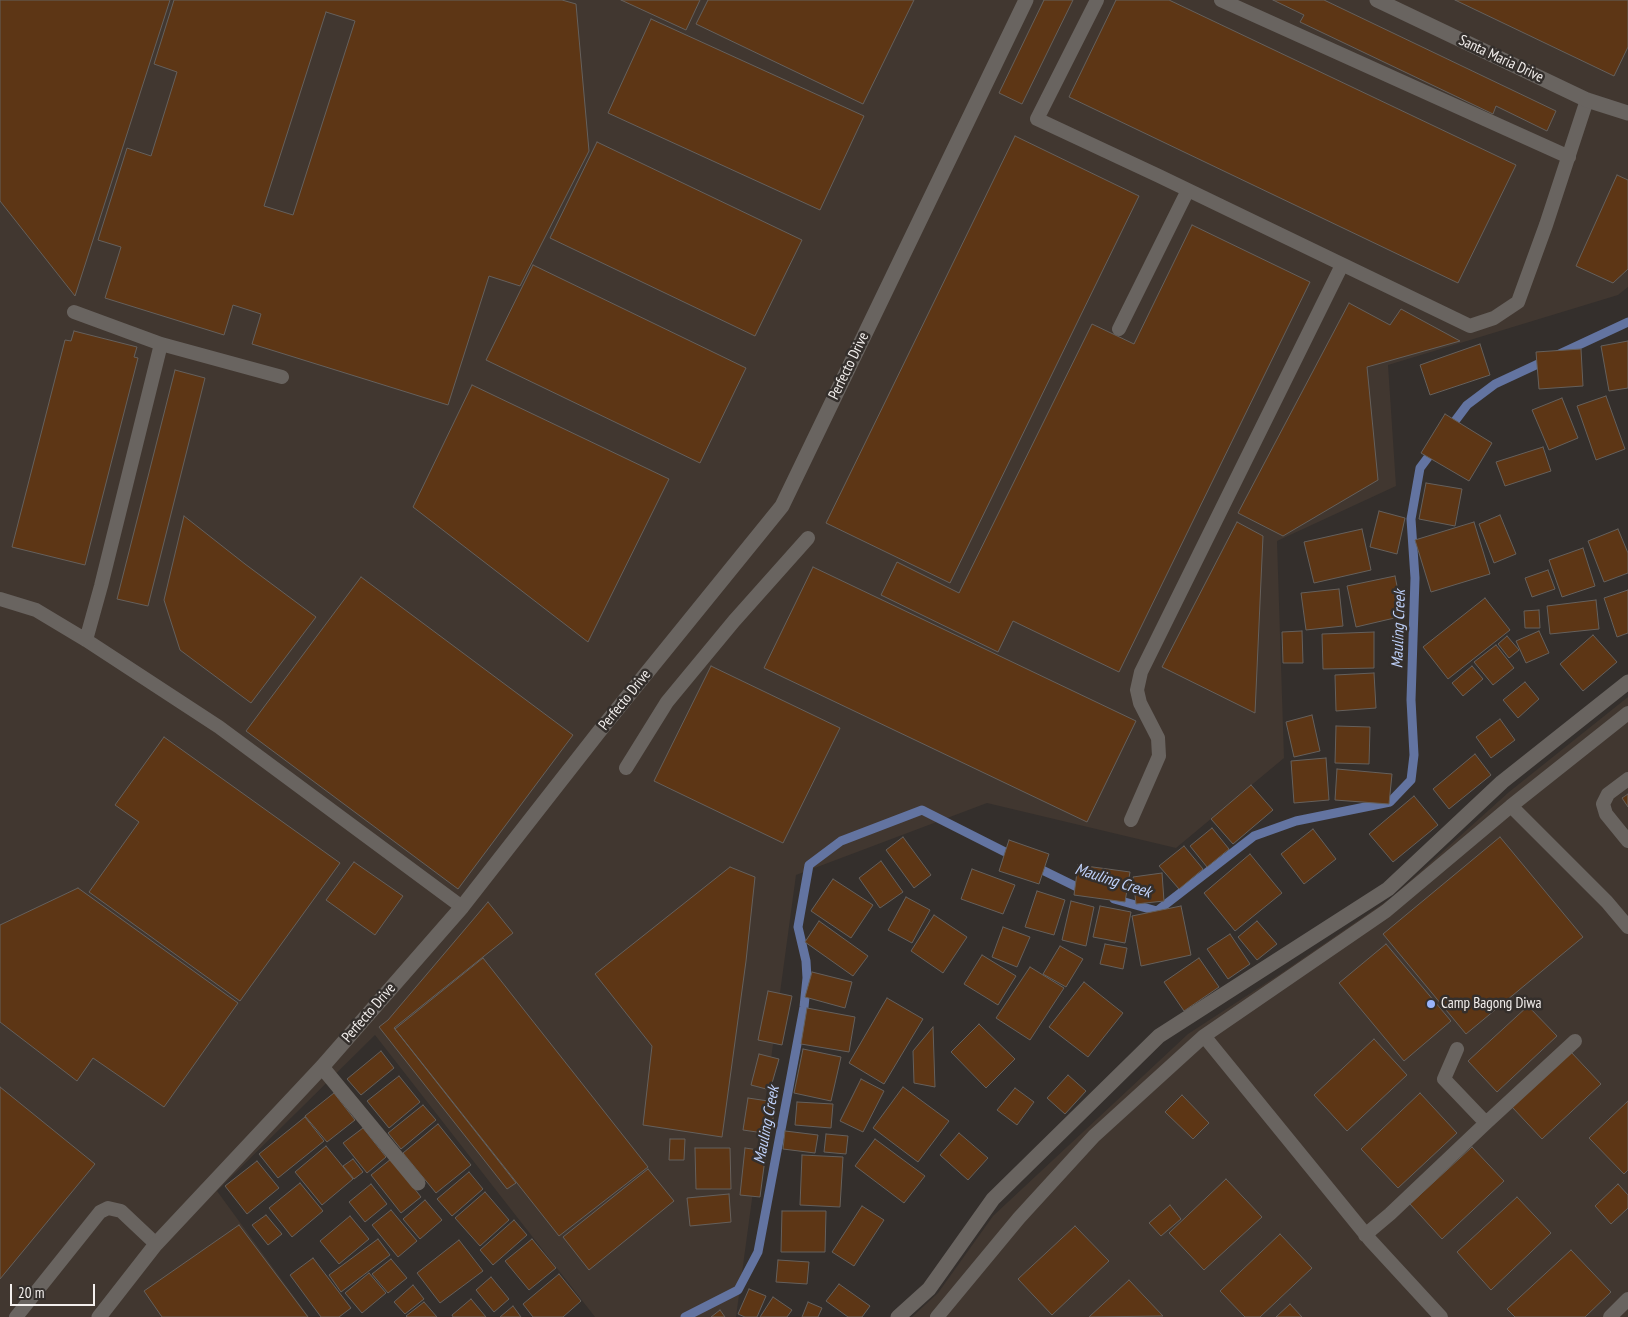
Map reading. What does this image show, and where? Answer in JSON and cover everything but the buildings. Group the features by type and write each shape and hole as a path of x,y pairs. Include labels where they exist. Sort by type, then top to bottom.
{"street":[{"name":"Perfecto Drive","path":"99,1317 156,1244 322,1067 462,907 598,733 782,506 1026,0"},
{"name":"Santa Maria Drive","path":"1377,0 1587,100 1628,113"},
{"path":"898,1317 928,1288 993,1199 1159,1036 1388,889 1502,782 1628,682"},
{"path":"322,1067 418,1183"}],"lane":[{"path":"1096,0 1037,119 1470,326 1494,318 1518,302 1587,100"},
{"path":"1222,0 1569,157"},
{"path":"1119,329 1188,190"},
{"path":"1131,820 1159,756 1158,738 1140,703 1137,690 1141,672 1342,265"},
{"path":"74,312 160,344 282,377"},
{"path":"86,640 160,344"},
{"path":"626,768 667,702 734,621 808,538"},
{"path":"0,599 36,610 86,640 218,727 462,907"},
{"path":"937,1317 1019,1218 1094,1136 1204,1036 1386,911 1511,806 1628,713"},
{"path":"1628,779 1608,794 1603,804 1606,814 1628,841"},
{"path":"1511,806 1607,902 1628,927"},
{"path":"1204,1036 1365,1235 1441,1317"},
{"path":"1365,1235 1390,1214 1575,1041"},
{"path":"1457,1049 1444,1079 1486,1123"},
{"path":"16,1317 100,1212 108,1208 121,1211 156,1244"},
{"path":"1610,1317 1628,1299"}],"shaded area":[{"path":"0,0 1628,0 1628,287 1618,295 1388,365 1396,486 1277,541 1284,758 1176,848 987,803 796,875 736,1317 595,1317 375,1035 217,1191 309,1317 0,1317"},
{"name":"Camp Bagong Diwa","path":"1628,697 1628,1317 912,1317 938,1293 993,1216 1188,1034 1391,898 1509,792"}],"waterway":[{"name":"Mauling Creek","path":"1449,429 1467,405 1495,384 1628,322"},
{"name":"Mauling Creek","path":"1114,899 1157,911 1254,836 1296,821 1390,802 1411,780 1414,755 1411,700 1415,578 1411,519 1420,468 1435,448"},
{"name":"Mauling Creek","path":"685,1317 738,1290 758,1252 804,1007 807,978 806,961 798,927 809,865 841,841 922,810 1015,857"},
{"name":"Mauling Creek","path":"1034,866 1085,891"}],"place":[{"name":"Camp Bagong Diwa","path":"1431,1004"}]}
